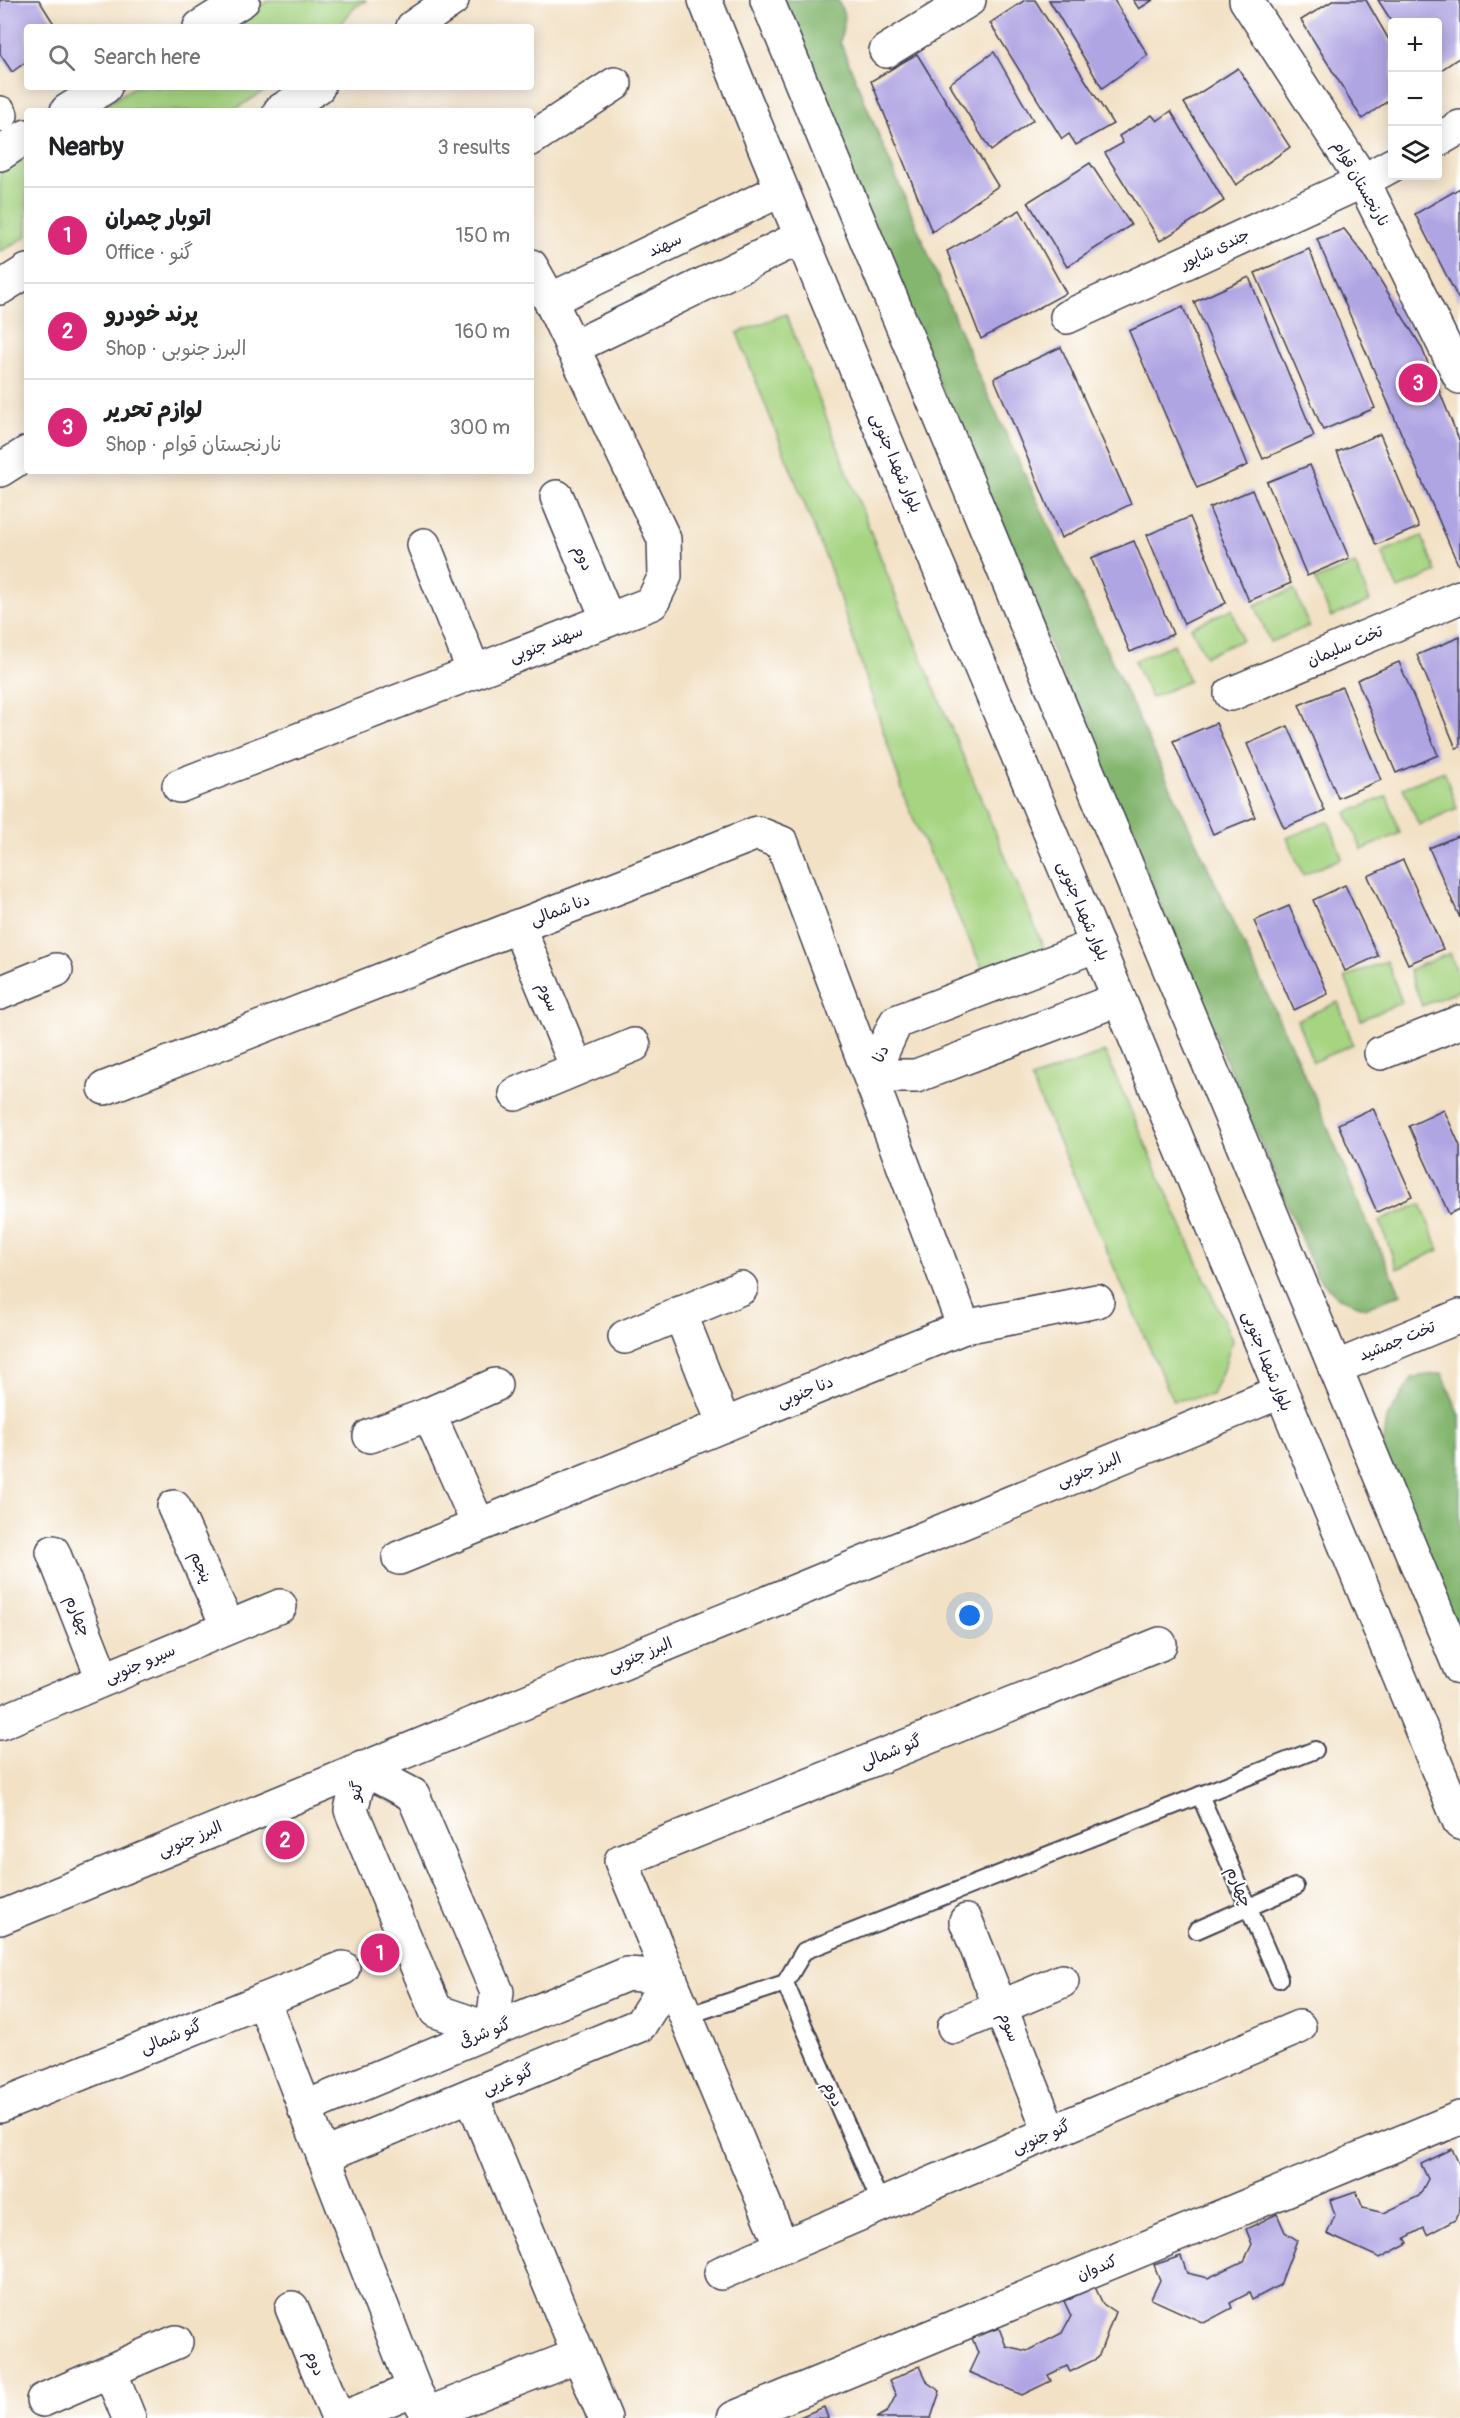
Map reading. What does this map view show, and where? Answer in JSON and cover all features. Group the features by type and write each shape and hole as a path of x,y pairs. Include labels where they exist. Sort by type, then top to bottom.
{"street":[{"path":"205,24 243,0"},
{"path":"417,24 452,0"},
{"name":"بلوار شهدا جنوبی","path":"705,0 781,190 1097,945 1460,1823"},
{"path":"767,0 1460,1668"},
{"path":"886,51 969,0"},
{"name":"نارنجستان قوام","path":"1246,0 1363,182 1460,377"},
{"path":"534,137 615,84"},
{"path":"72,108 100,90"},
{"path":"285,108 313,90"},
{"path":"1442,137 1460,127"},
{"path":"0,153 24,138"},
{"path":"1363,182 1388,167"},
{"name":"جندی شاپور","path":"1067,318 1363,182"},
{"name":"سهند","path":"550,300 781,190"},
{"path":"572,348 801,237"},
{"name":"سهند جنوبی","path":"179,786 652,603 665,576 664,539 550,300 534,271"},
{"path":"0,288 24,273"},
{"path":"0,470 24,455"},
{"name":"دوم","path":"558,497 608,620"},
{"path":"424,545 474,672"},
{"name":"تخت سلیمان","path":"1231,694 1460,597"},
{"name":"دنا شمالی","path":"105,1088 757,833 782,843 871,1076"},
{"name":"سوم","path":"518,926 577,1068"},
{"name":"دنا","path":"1097,945 896,1022 871,1076 916,1076 1119,999"},
{"path":"0,993 56,970"},
{"path":"1381,1053 1460,1022"},
{"path":"516,1094 634,1045"},
{"path":"871,1076 964,1327"},
{"path":"625,1337 741,1288"},
{"name":"دنا جنوبی","path":"399,1558 964,1327 1097,1300"},
{"path":"680,1313 724,1425"},
{"name":"تخت جمشید","path":"1335,1368 1460,1316"},
{"path":"370,1436 429,1414 495,1385"},
{"name":"البرز جنوبی","path":"0,1918 1280,1392"},
{"path":"429,1414 478,1524"},
{"name":"پنجم","path":"174,1507 228,1627"},
{"name":"چهارم","path":"52,1552 103,1679"},
{"name":"سیرو جنوبی","path":"0,1723 280,1606"},
{"name":"گنو شمالی","path":"670,1977 621,1861 1160,1644"},
{"name":"گنو","path":"362,1768 412,1796 497,1992 492,2030 436,2011 351,1810 362,1768"},
{"name":"سوم","path":"966,1921 1050,2132"},
{"name":"گنو شمالی","path":"0,2106 343,1968"},
{"name":"گنو شرقی","path":"304,2108 627,1974 670,1977"},
{"path":"670,1977 782,2246"},
{"name":"گنو غربی","path":"323,2156 640,2025 670,1977"},
{"path":"954,2027 1062,1981"},
{"path":"263,2000 414,2389 427,2414 579,2355"},
{"name":"گنو جنوبی","path":"721,2273 1299,2027"},
{"path":"471,2095 605,2418"},
{"name":"کندوان","path":"734,2418 1460,2118"},
{"name":"دوم","path":"292,2308 338,2418"},
{"path":"43,2400 176,2342"},
{"path":"110,2371 129,2418"},
{"path":"344,2418 414,2389"}],"lane":[{"path":"686,2016 785,1983 804,1951 1315,1750"},
{"name":"چهارم","path":"1200,1795 1279,1979"},
{"path":"1197,1930 1295,1887"},
{"name":"دوم","path":"785,1983 881,2204"}],"green space":[{"path":"269,0 367,0 356,6 341,24 233,24"},
{"path":"777,0 838,0 845,17 840,42 978,374 1316,1099 1364,1216 1401,1294 1366,1308 1337,1297 1317,1276"},
{"path":"129,90 266,90 237,108 101,108"},
{"path":"24,157 24,238 0,252 0,172"},
{"path":"786,314 896,597 1046,953 985,974 909,810 831,571 737,333"},
{"path":"1422,536 1436,572 1398,589 1382,552"},
{"path":"1355,564 1370,601 1331,617 1315,580"},
{"path":"1294,589 1309,626 1270,642 1255,605"},
{"path":"1232,609 1242,640 1205,656 1191,627"},
{"path":"1174,644 1189,681 1151,698 1134,661"},
{"path":"1444,771 1457,808 1419,825 1403,788"},
{"path":"1387,796 1400,833 1362,850 1346,813"},
{"path":"1329,821 1342,858 1303,875 1287,838"},
{"path":"1450,953 1460,981 1460,990 1422,1006 1409,970"},
{"path":"1387,961 1402,1002 1361,1020 1345,977"},
{"path":"1338,1002 1353,1044 1313,1062 1297,1020"},
{"path":"1105,1052 1232,1340 1225,1365 1212,1395 1173,1401 1031,1079"},
{"path":"1421,1204 1439,1250 1397,1269 1380,1221"},
{"path":"1442,1373 1460,1416 1460,1651 1381,1460 1387,1418 1413,1377"}],"building":[{"path":"0,0 39,0 54,24 24,24 24,63 12,72 0,54"},
{"path":"1025,0 1035,0 1113,124 1076,145 1069,134 1062,139 990,23"},
{"path":"1049,0 1114,0 1148,55 1102,88"},
{"path":"1133,0 1153,0 1139,9"},
{"path":"1334,0 1366,0 1388,38 1388,101 1362,119 1301,20"},
{"path":"1378,0 1460,0 1460,57 1442,69 1442,18 1389,18"},
{"path":"994,52 1033,120 991,151 949,84"},
{"path":"917,54 998,186 932,232 871,81"},
{"path":"1238,68 1290,147 1236,185 1184,103"},
{"path":"1171,111 1224,201 1160,241 1105,153 1123,143 1119,136 1152,115 1157,121"},
{"path":"1090,163 1131,225 1067,267 1028,202"},
{"path":"1460,188 1460,302 1415,214"},
{"path":"1020,210 1066,293 981,339 947,251"},
{"path":"1344,229 1364,254 1421,346 1460,442 1460,569 1317,239"},
{"path":"1309,249 1375,408 1323,430 1255,273"},
{"path":"1249,277 1314,436 1263,459 1194,302"},
{"path":"1183,307 1248,465 1197,488 1129,331"},
{"path":"1061,347 1131,504 1061,538 994,378"},
{"path":"1380,434 1419,527 1376,545 1337,452"},
{"path":"1310,465 1349,558 1307,576 1267,482"},
{"path":"1252,490 1291,583 1249,601 1209,508"},
{"path":"1190,517 1226,603 1184,624 1147,535"},
{"path":"1134,541 1173,634 1130,652 1091,558"},
{"path":"1460,637 1460,747 1456,748 1417,655"},
{"path":"1399,662 1438,755 1396,773 1357,680"},
{"path":"1342,687 1381,780 1338,798 1299,705"},
{"path":"1216,723 1255,817 1213,834 1173,741"},
{"path":"1288,726 1325,811 1284,828 1247,744"},
{"path":"1460,835 1460,918 1429,848"},
{"path":"1403,860 1443,949 1408,964 1368,876"},
{"path":"1345,885 1378,956 1345,971 1313,900"},
{"path":"1289,906 1328,994 1294,1010 1254,921"},
{"path":"1373,1108 1412,1196 1377,1212 1338,1124"},
{"path":"1444,1110 1460,1146 1460,1209 1449,1214 1409,1126"},
{"path":"1452,2149 1460,2166 1460,2208 1455,2220 1427,2235 1424,2228 1405,2238 1408,2243 1380,2258 1327,2234 1335,2215 1330,2200 1356,2191 1363,2208 1384,2213 1419,2196 1428,2179 1421,2164"},
{"path":"1277,2214 1285,2232 1297,2240 1280,2285 1252,2300 1249,2293 1230,2303 1232,2308 1204,2323 1151,2299 1160,2280 1154,2265 1181,2256 1187,2273 1208,2278 1244,2261 1252,2244 1246,2229"},
{"path":"1095,2287 1103,2304 1115,2312 1098,2358 1070,2372 1067,2366 1048,2375 1051,2381 1022,2395 969,2372 978,2353 972,2338 999,2328 1006,2346 1027,2351 1062,2333 1071,2316 1064,2301"},
{"path":"920,2366 928,2383 940,2391 931,2418 876,2418 887,2412 896,2395 889,2381"},
{"path":"824,2407 828,2418 797,2418"}],"place":[{"name":"لوازم تحریر","path":"1418,383"},
{"name":"پرند خودرو","path":"285,1840"},
{"name":"اتوبار چمران","path":"380,1953"}]}
